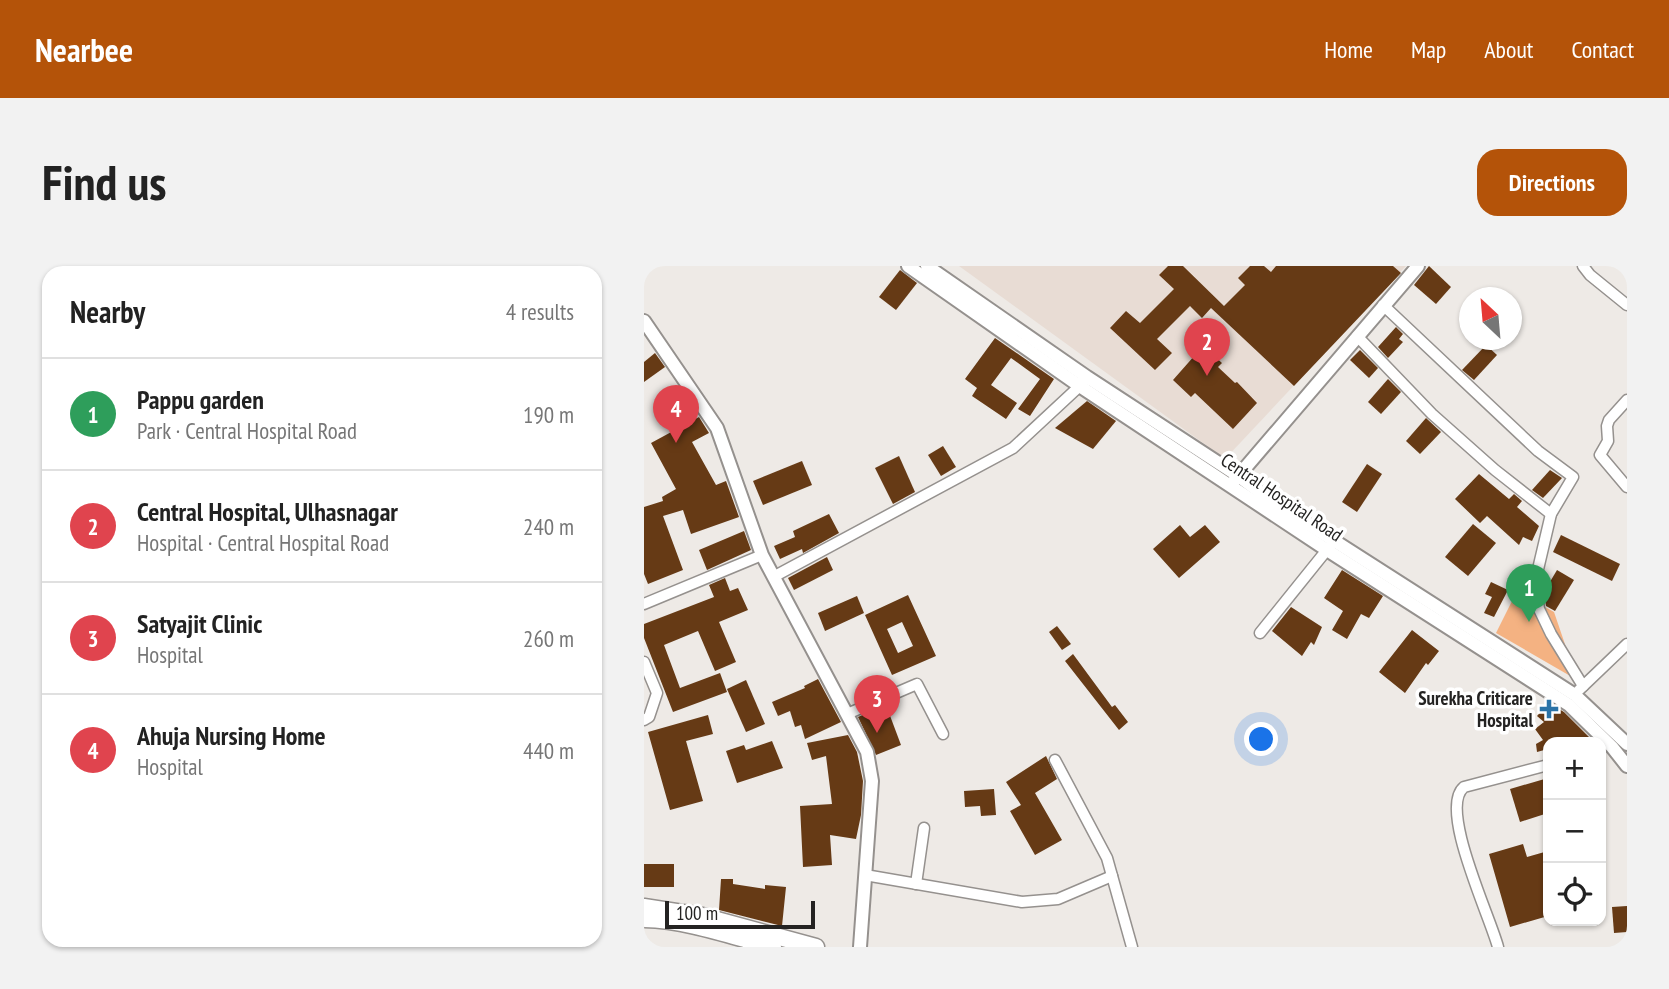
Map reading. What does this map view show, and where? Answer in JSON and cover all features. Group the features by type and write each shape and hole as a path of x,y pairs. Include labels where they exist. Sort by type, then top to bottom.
{"main road":[{"path":"644,907 702,916 816,947"},
{"path":"644,919 662,919 698,926 773,947"}],"street":[{"name":"Central Hospital Road","path":"908,266 1234,481 1269,499 1330,546 1576,695 1627,744"},
{"name":"Central Hospital Road","path":"927,266 1084,382"},
{"path":"1234,481 1418,266"},
{"path":"1583,266 1627,305"},
{"path":"1383,305 1538,451 1573,477 1551,513 1535,582 1539,609 1576,695 1627,644"},
{"path":"644,321 717,428 762,555 867,752 872,780 860,947"},
{"path":"1357,337 1432,414 1495,470 1551,513"},
{"path":"775,576 1013,448 1084,382"},
{"path":"1627,400 1606,426 1608,441 1600,455 1627,487"},
{"path":"1260,633 1330,546"},
{"path":"644,604 762,555"},
{"path":"644,662 657,693 649,717 644,720"},
{"path":"847,714 917,684 943,734"},
{"name":"Central Hospital Road","path":"1576,695 1607,749 1627,766"},
{"path":"1055,760 1107,858 1132,947"},
{"path":"1498,947 1461,842 1455,813 1456,801 1464,787 1543,766"},
{"path":"916,884 924,828"},
{"path":"865,875 1022,902 1058,899 1112,876"}],"shaded area":[{"path":"959,266 1406,266 1225,459"},
{"path":"1520,585 1539,595 1536,602 1554,612 1569,656 1572,677 1496,633"}],"building":[{"path":"1168,266 1183,266 1224,306 1245,285 1238,278 1250,266 1264,266 1271,272 1276,266 1393,266 1401,273 1294,386 1211,308 1202,318 1190,306 1157,339 1172,353 1155,370 1110,328 1126,311 1140,323 1174,289 1159,275"},
{"path":"1429,266 1451,287 1436,304 1414,285"},
{"path":"900,270 917,283 896,310 879,297"},
{"path":"1396,327 1403,334 1399,339 1403,342 1388,358 1378,347"},
{"path":"995,338 1054,379 1030,416 1018,409 1040,379 1011,358 991,385 1017,403 1006,419 972,396 977,388 965,379"},
{"path":"1203,346 1222,363 1218,367 1257,403 1233,429 1195,393 1191,397 1173,380"},
{"path":"1360,350 1378,368 1369,378 1350,360"},
{"path":"1481,350 1492,350 1497,355 1474,380 1462,370"},
{"path":"655,353 665,367 644,382 644,362"},
{"path":"1388,379 1401,392 1381,414 1368,402"},
{"path":"1087,401 1116,421 1093,449 1055,428"},
{"path":"699,417 709,433 692,442 716,485 726,481 739,517 691,534 683,510 663,516 683,570 648,584 644,574 644,507 663,501 662,497 676,489 651,443"},
{"path":"1426,418 1441,432 1420,454 1406,441"},
{"path":"943,446 956,467 941,476 928,455"},
{"path":"899,456 915,492 893,504 875,468"},
{"path":"802,461 812,485 763,505 753,481"},
{"path":"1367,464 1382,474 1357,512 1342,502"},
{"path":"1550,470 1562,478 1543,498 1532,490"},
{"path":"1479,474 1509,499 1514,494 1522,501 1517,507 1539,526 1532,541 1523,537 1519,545 1487,516 1480,523 1455,499"},
{"path":"829,514 839,533 803,553 802,549 780,559 774,546 795,537 793,531"},
{"path":"1473,524 1496,543 1468,576 1445,557"},
{"path":"1180,525 1190,537 1205,525 1220,542 1179,578 1153,549"},
{"path":"744,531 751,550 707,570 699,550"},
{"path":"1561,535 1620,564 1612,581 1553,552"},
{"path":"827,557 833,570 794,590 788,578"},
{"path":"1342,570 1383,596 1369,618 1361,614 1347,639 1332,630 1343,611 1324,598"},
{"path":"1557,570 1574,580 1555,611 1546,606 1544,592"},
{"path":"725,578 730,591 738,588 748,610 719,622 736,662 715,671 698,631 664,645 680,688 720,673 727,692 673,712 644,638 644,624 714,597 709,585"},
{"path":"1491,582 1508,590 1494,617 1484,613 1492,597 1485,594"},
{"path":"908,595 936,656 892,675 865,615","holes":["902,622 913,646 898,653 887,629"]},
{"path":"857,596 864,613 825,631 818,613"},
{"path":"1291,607 1322,627 1314,645 1311,642 1302,656 1272,631"},
{"path":"1057,626 1071,644 1062,650 1049,632"},
{"path":"1412,630 1439,651 1428,665 1426,663 1405,693 1379,672"},
{"path":"1073,654 1112,707 1115,705 1128,722 1119,730 1065,661"},
{"path":"818,679 841,722 805,739 801,725 795,727 790,711 778,716 772,702 805,688 804,686"},
{"path":"746,680 765,724 746,732 727,689"},
{"path":"1549,703 1564,712 1589,737 1543,737 1543,740 1535,729 1544,722 1537,716"},
{"path":"886,705 901,745 876,755 858,717"},
{"path":"708,715 713,734 686,741 703,801 670,810 648,732"},
{"path":"848,735 857,752 863,781 856,839 830,835 832,865 803,867 800,806 832,804 826,756 812,760 807,743"},
{"path":"1543,740 1543,750 1537,752 1536,744"},
{"path":"772,741 783,768 737,783 726,751 744,745 746,750"},
{"path":"1046,756 1057,779 1035,793 1062,840 1035,855 1010,811 1021,805 1006,782"},
{"path":"1543,779 1543,815 1520,822 1510,789"},
{"path":"994,789 996,815 981,816 980,806 965,807 964,791"},
{"path":"1523,844 1527,857 1543,852 1543,917 1510,927 1489,854"},
{"path":"644,864 674,864 674,887 644,887"},
{"path":"721,879 733,879 733,884 765,889 765,885 786,887 782,926 719,910"},
{"path":"1627,906 1627,932 1614,933 1612,907"}],"place":[{"name":"Central Hospital, Ulhasnagar","path":"1207,376"},
{"name":"Ahuja Nursing Home","path":"676,443"},
{"name":"Pappu garden","path":"1529,622"},
{"name":"Surekha Criticare Hospital","path":"1549,709"},
{"name":"Satyajit Clinic","path":"877,733"}]}
